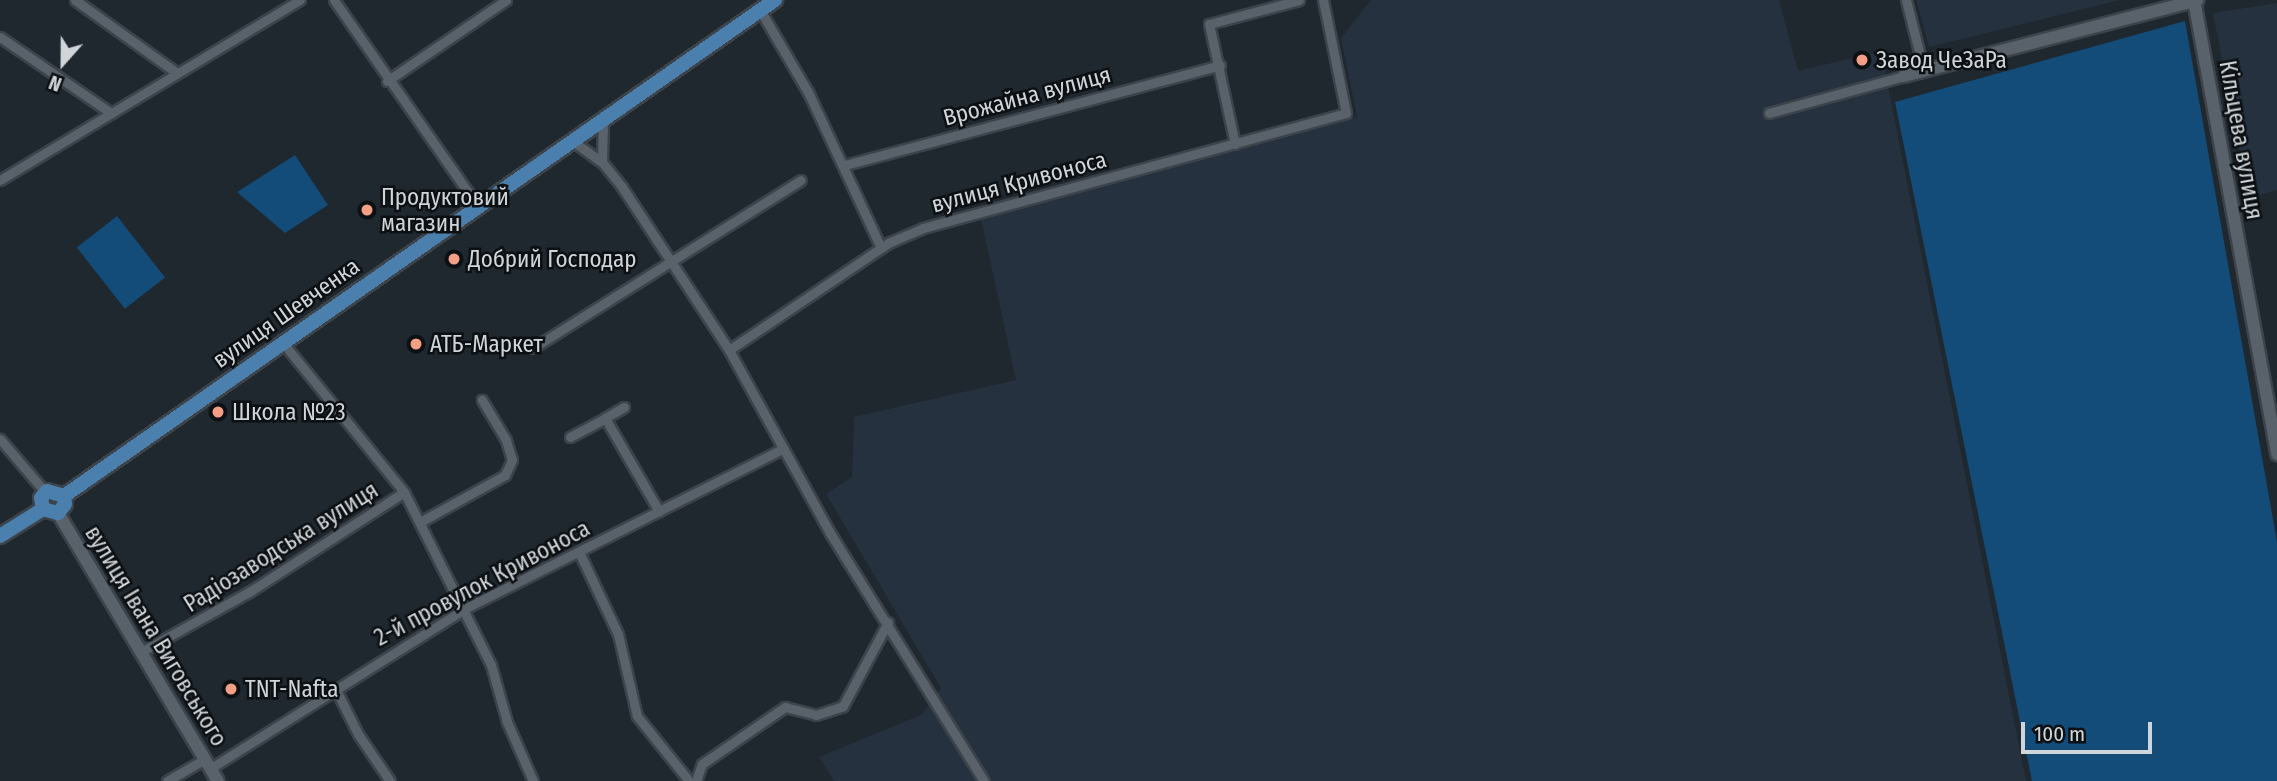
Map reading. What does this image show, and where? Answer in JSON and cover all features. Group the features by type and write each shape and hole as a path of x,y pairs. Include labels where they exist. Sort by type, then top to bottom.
{"main road":[{"name":"вулиця Шевченка","path":"64,496 603,122 769,3"},
{"path":"0,536 43,509 58,513 65,504 64,496 55,490 46,493 41,502 43,509"}],"street":[{"path":"75,0 177,73"},
{"path":"0,180 300,0"},
{"path":"334,0 387,81 479,208"},
{"path":"387,81 506,0"},
{"path":"1235,144 1209,24 1299,0"},
{"name":"вулиця Кривоноса","path":"729,350 881,248 923,228 1346,113 1323,0"},
{"path":"1906,0 1924,71"},
{"path":"1769,113 2195,0"},
{"name":"Кільцева вулиця","path":"2195,0 2277,454"},
{"path":"769,3 881,248"},
{"path":"0,37 111,113"},
{"name":"Врожайна вулиця","path":"845,165 1220,65"},
{"path":"603,122 603,162"},
{"path":"574,142 603,162 729,350 782,449 984,781"},
{"path":"533,348 801,180"},
{"path":"283,343 404,492 466,608 533,781"},
{"path":"420,522 505,475 512,460 506,440 482,400"},
{"path":"570,437 624,407"},
{"path":"605,418 659,512"},
{"path":"0,439 46,493"},
{"name":"2-й провулок Кривоноса","path":"167,781 208,764 466,608 782,449"},
{"name":"Радіозаводська вулиця","path":"141,652 249,592 404,492"},
{"name":"вулиця Івана Виговського","path":"58,513 218,781"},
{"path":"579,552 618,634 637,716 689,781"},
{"path":"696,781 702,764 785,707 816,715 843,706 888,622"},
{"path":"335,688 390,781"}],"shaded area":[{"path":"1371,0 1779,0 1798,71 1881,51 2026,781 834,781 819,757 921,715 941,688 826,494 852,477 854,417 1016,380 981,219 1357,117 1341,38"},
{"path":"1916,0 2120,0 1929,47"},
{"path":"2277,3 2277,190 2249,198 2213,13"},
{"path":"2185,21 2277,542 2277,781 2032,781 1895,102"},
{"path":"295,155 328,205 285,233 237,192"},
{"path":"117,216 165,277 125,309 77,247"}],"place":[{"name":"Завод ЧеЗаРа","path":"1862,60"},
{"name":"Продуктовий магазин","path":"367,210"},
{"name":"Добрий Господар","path":"454,259"},
{"name":"АТБ-Маркет","path":"416,344"},
{"name":"Школа №23","path":"218,412"},
{"name":"TNT-Nafta","path":"231,689"}]}
